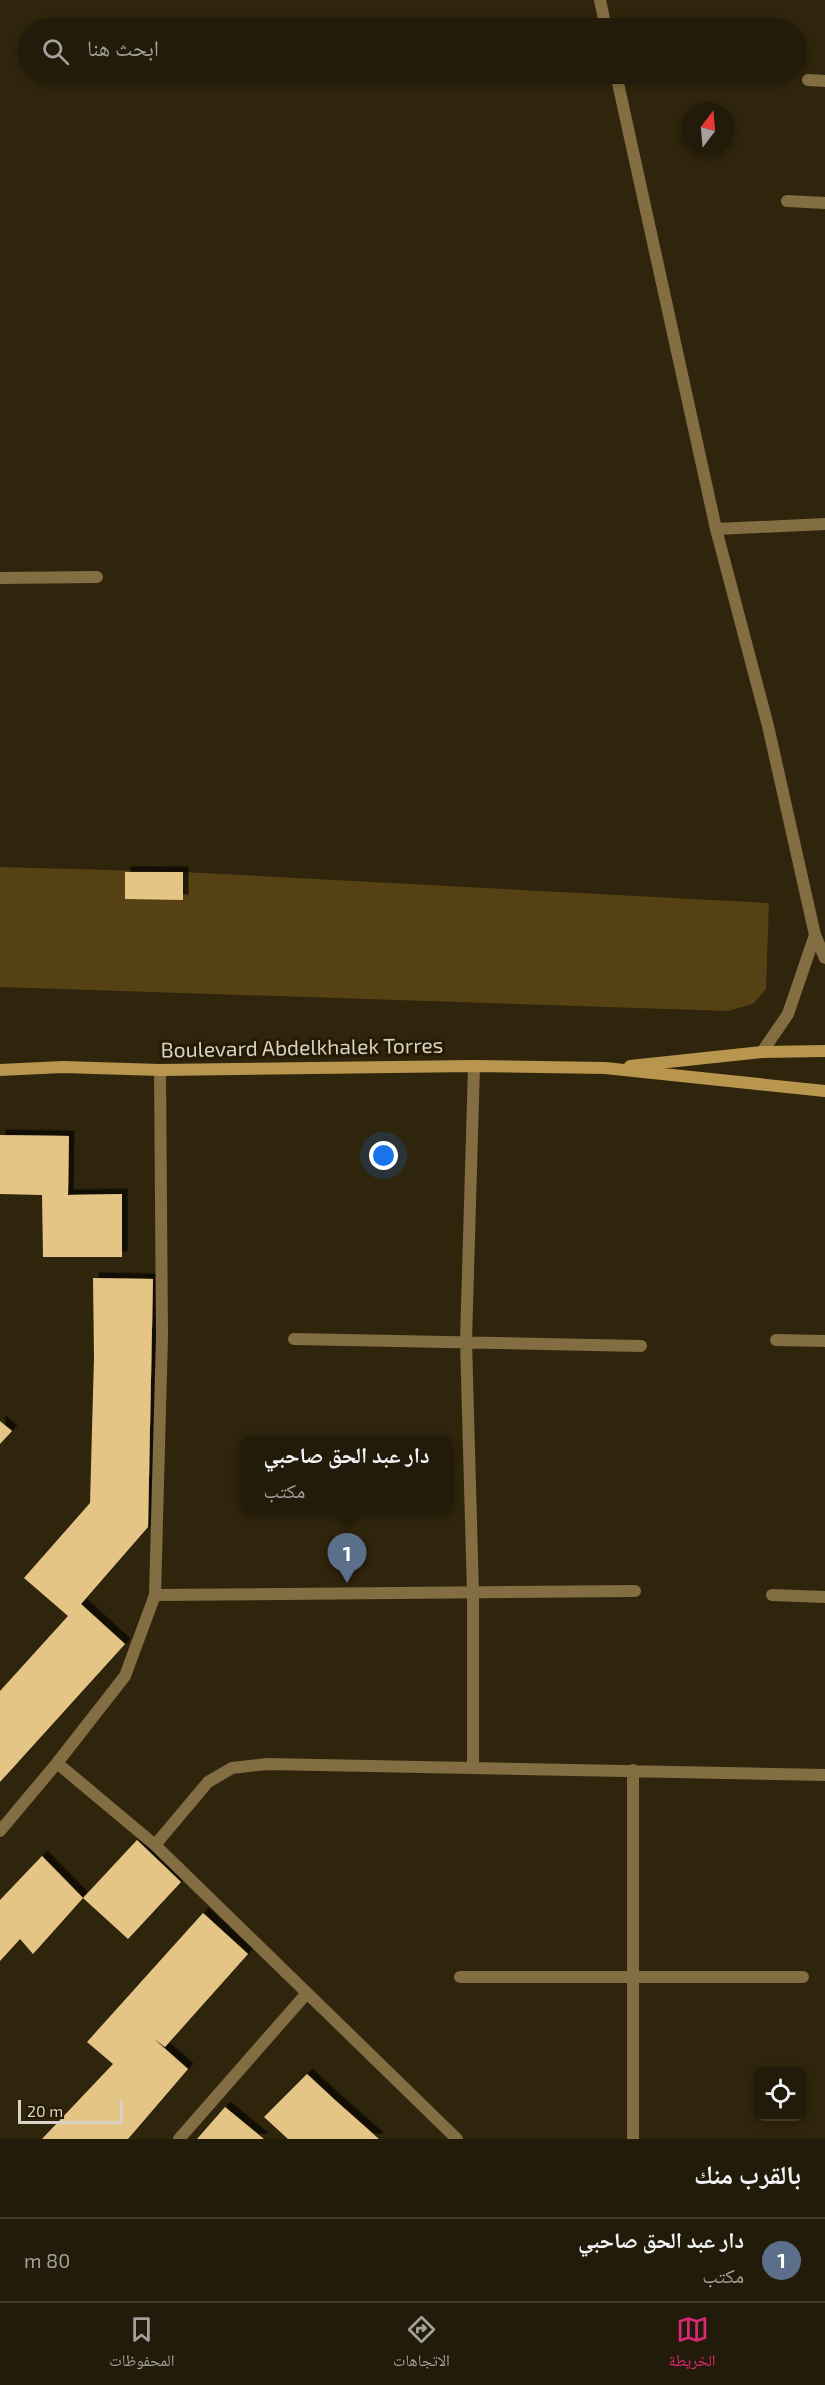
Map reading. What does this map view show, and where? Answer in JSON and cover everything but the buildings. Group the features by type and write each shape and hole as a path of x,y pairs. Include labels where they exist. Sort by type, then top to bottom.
{"street":[{"path":"600,0 604,18"},
{"path":"808,80 825,81"},
{"path":"618,84 716,530 768,726 815,935 825,958"},
{"path":"787,201 825,203"},
{"path":"716,530 825,524"},
{"path":"0,578 97,577"},
{"path":"762,1052 788,1014 815,935"},
{"name":"Boulevard Abdelkhalek Torres","path":"605,1068 762,1052 825,1051"},
{"name":"Boulevard Abdelkhalek Torres","path":"0,1070 63,1066 160,1070 474,1066 605,1068 825,1091"},
{"path":"473,1768 473,1593 466,1341 474,1066"},
{"path":"0,1831 125,1676 155,1594 162,1336 160,1070"},
{"path":"294,1339 641,1346"},
{"path":"776,1340 825,1341"},
{"path":"155,1594 635,1591"},
{"path":"772,1595 825,1597"},
{"path":"57,1763 155,1845 457,2139"},
{"path":"155,1845 208,1782 232,1768 268,1764 825,1775"},
{"path":"633,1770 631,1977 633,2139"},
{"path":"460,1977 803,1977"},
{"path":"179,2139 307,1993"}],"shaded area":[{"path":"0,867 183,872 769,903 766,989 753,1004 728,1011 0,987"}],"place":[{"name":"دار عبد الحق صاحبي","path":"347,1583"}]}
